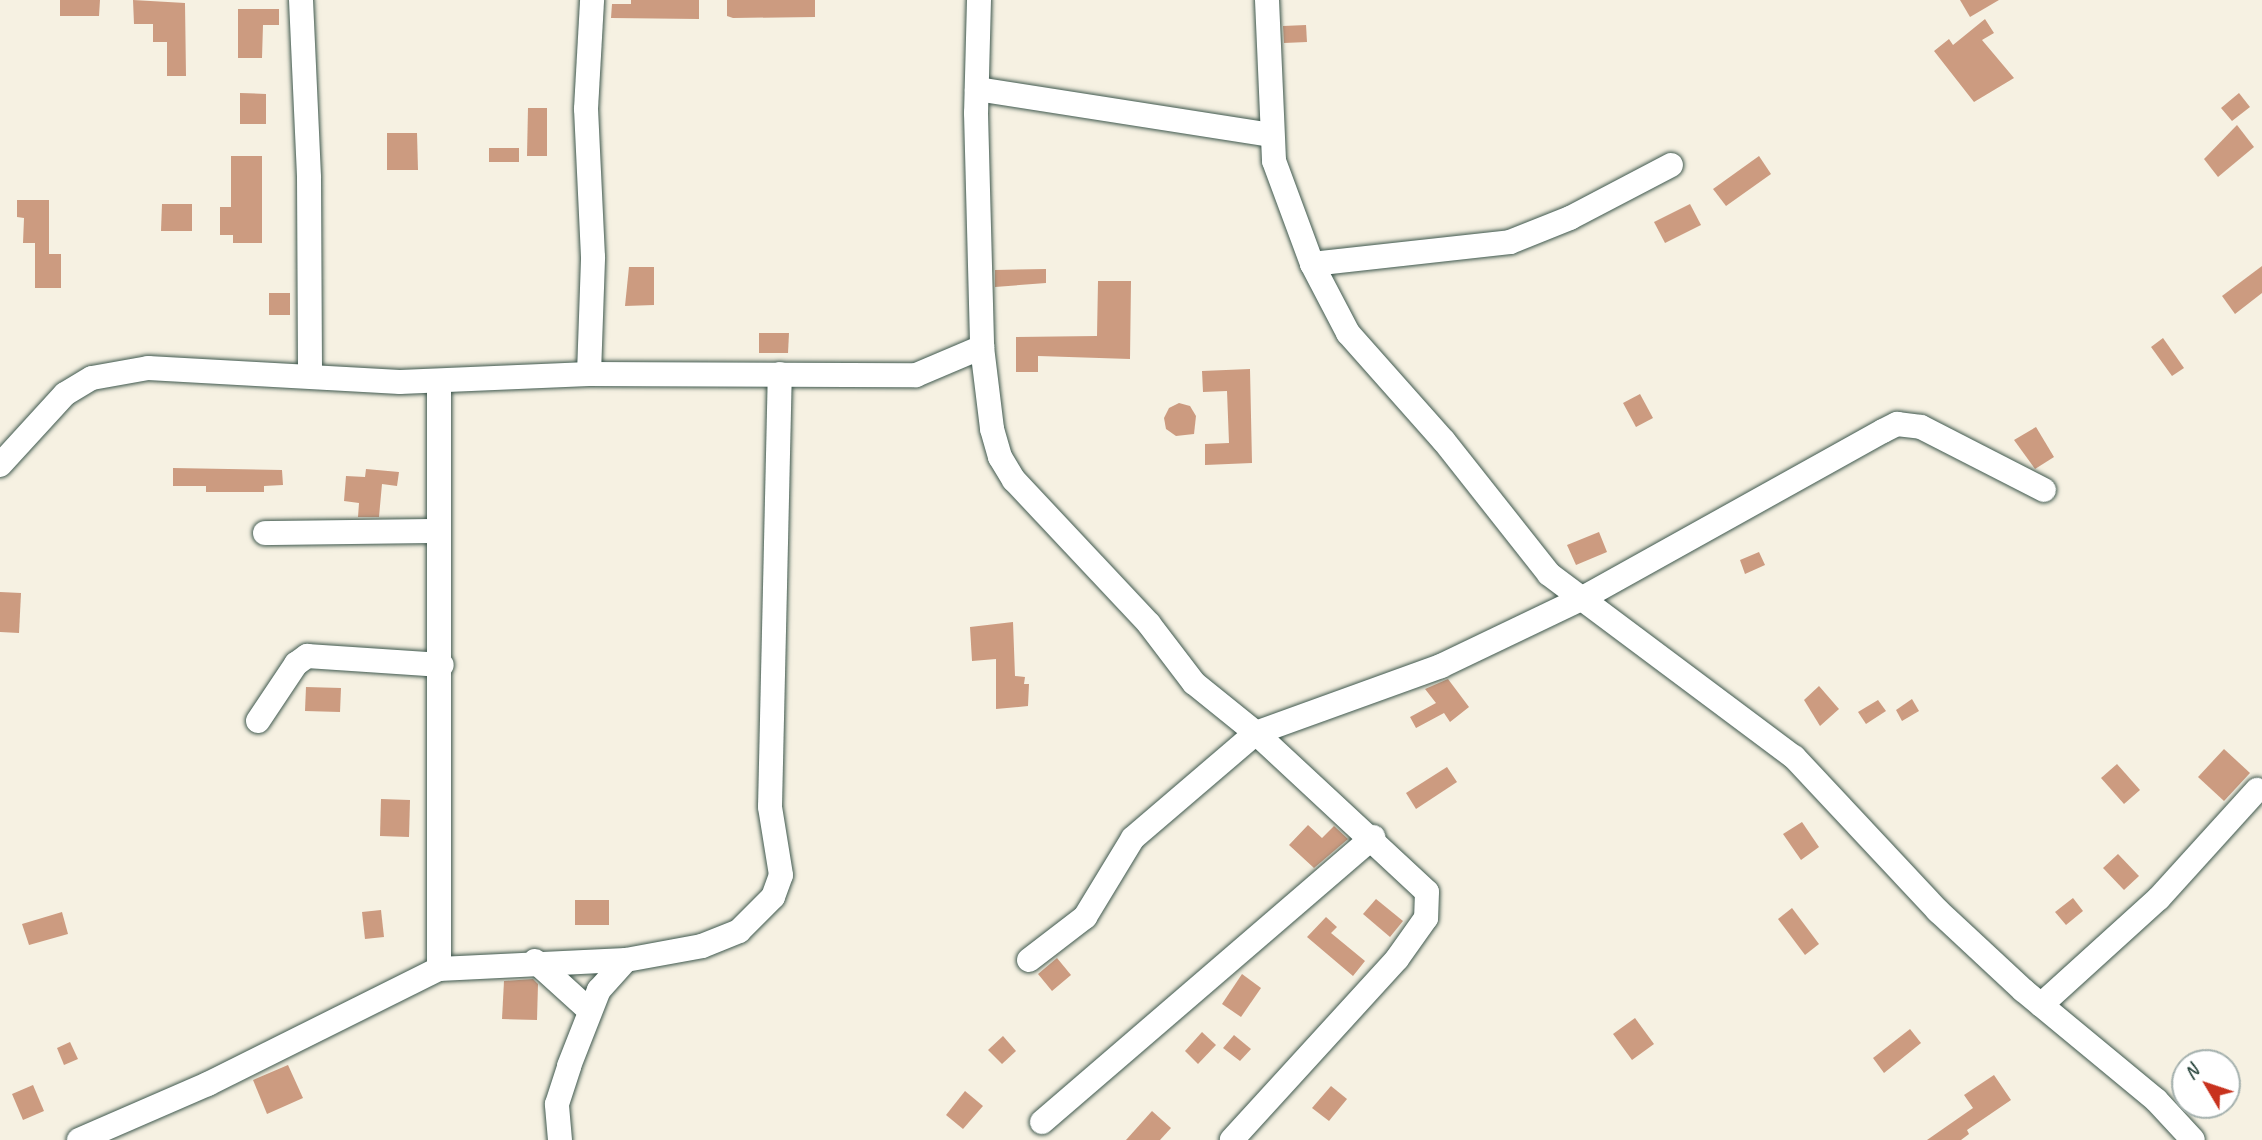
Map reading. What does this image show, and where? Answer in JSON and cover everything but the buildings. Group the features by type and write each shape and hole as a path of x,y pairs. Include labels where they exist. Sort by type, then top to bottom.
{"street":[{"path":"301,0 309,178 310,375"},
{"path":"589,374 593,257 586,109 592,0"},
{"path":"979,0 977,89 982,347 992,429 1014,480 1149,624 1194,683 1256,733 1373,837 1427,892 1426,918 1398,959 1232,1140"},
{"path":"1267,0 1274,161 1312,264 1348,333 1444,441 1543,566 1581,599 1794,757 1938,911 2041,1005 2156,1100 2193,1140"},
{"path":"977,89 1271,135"},
{"path":"1312,264 1510,242 1570,218 1671,164"},
{"path":"0,466 65,394 92,378 148,368 439,381 589,374 916,375 982,347"},
{"path":"79,1140 208,1084 439,969 536,961 626,960 702,946 739,931 773,897 781,875 770,807 780,374"},
{"path":"439,381 442,665 439,969"},
{"path":"1029,960 1085,917 1133,838 1256,733 1441,666 1581,599 1897,424 1939,434 2044,490"},
{"path":"265,533 439,531"},
{"path":"258,721 296,664 307,656 442,665"},
{"path":"2041,1005 2159,898 2257,790"},
{"path":"1042,1122 1373,837"},
{"path":"560,1140 558,1104 590,1010 599,990 626,960"},
{"path":"536,961 590,1010"}]}
